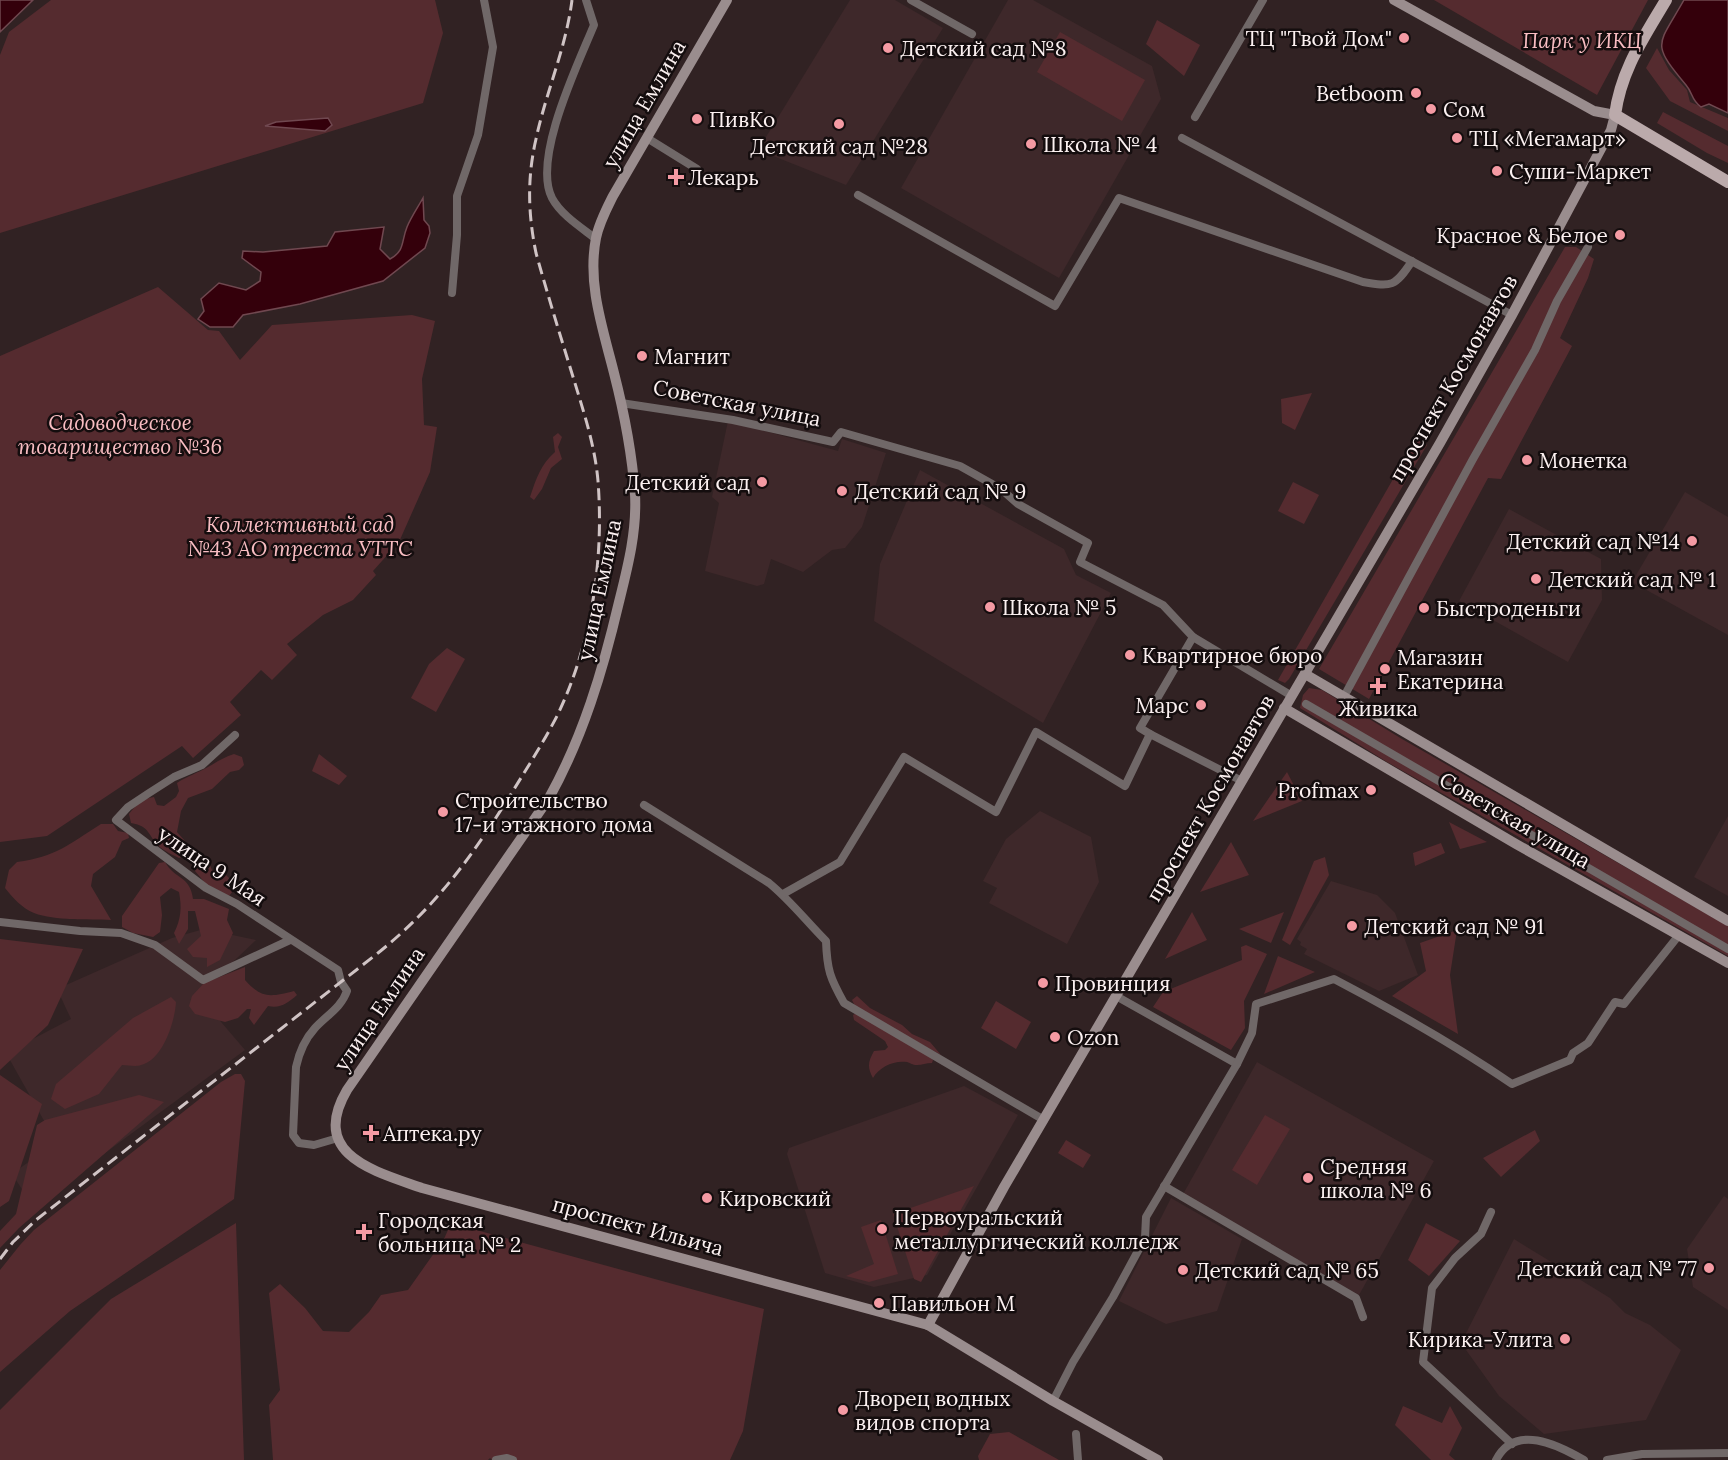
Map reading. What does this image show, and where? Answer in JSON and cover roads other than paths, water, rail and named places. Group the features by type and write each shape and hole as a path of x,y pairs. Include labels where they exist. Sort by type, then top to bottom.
{"main road":[{"path":"1666,0 1632,59 1620,85 1615,115 1728,182"}],"street":[{"path":"453,293 457,196 478,135 493,47 484,0"},
{"path":"586,0 594,25 554,123 547,175 552,198 565,213 596,239"},
{"name":"улица Емлина","path":"338,1138 336,1115 339,1104 366,1061 549,798 562,775 604,665 635,528 634,490 621,403 597,304 594,282 596,239 613,196 727,0"},
{"path":"911,0 972,34"},
{"path":"1195,117 1263,0"},
{"path":"1394,0 1594,111 1615,115"},
{"name":"проспект Космонавтов","path":"928,1325 969,1248 1512,315 1606,143 1615,115"},
{"path":"647,138 697,169"},
{"path":"1182,138 1512,315"},
{"path":"858,195 1055,306 1119,198 1363,282 1386,286 1400,279 1412,261"},
{"path":"1347,691 1535,350 1557,301 1588,247"},
{"name":"Советская улица","path":"621,403 733,420 833,442 841,432 960,466 1001,489 1018,504 1088,543 1080,562 1163,605 1193,637"},
{"path":"1242,782 1140,728 1193,637 1292,696"},
{"name":"Советская улица","path":"1305,674 1728,921"},
{"path":"1305,704 1728,950"},
{"name":"Советская улица","path":"1284,708 1516,844 1728,963"},
{"path":"783,894 840,862 904,757 996,813 1035,732 1125,786 1150,734"},
{"name":"улица 9 Мая","path":"235,735 202,765 174,777 128,807 116,820 206,888 237,904 338,970 341,982 347,990 340,1006 314,1029 303,1045 296,1067 293,1135 299,1143 314,1145 338,1138"},
{"path":"644,805 783,894 826,941 827,966 833,984 844,1003 1044,1120"},
{"path":"0,922 80,932 121,933 155,945 203,980 290,940"},
{"path":"1053,1401 1145,1238 1146,1216 1237,1064 1252,1033 1256,1004 1334,979 1453,1045 1512,1084 1570,1060 1573,1053 1588,1043 1615,1002 1624,1004 1679,935"},
{"path":"1116,996 1237,1064"},
{"name":"проспект Ильича","path":"338,1138 348,1154 361,1165 422,1188 928,1325 1053,1401 1158,1460"},
{"path":"1164,1186 1356,1298 1363,1317"},
{"path":"1491,1212 1481,1234 1455,1258 1432,1288 1423,1362 1512,1444"},
{"path":"1076,1434 1078,1460"},
{"path":"1496,1460 1512,1444 1536,1439 1561,1447 1584,1460"},
{"path":"1607,1460 1642,1454 1728,1453"},
{"path":"496,1460 507,1458 513,1460"}],"railway":[{"path":"0,1259 13,1242 36,1220 378,953 416,919 449,883 478,845 557,716 579,660 587,631 597,571 599,540 598,481 594,455 585,417 536,253 530,210 533,153 565,35 572,0"}],"place":[{"name":"ТЦ \"Твой Дом\"","path":"1404,38"},
{"name":"Детский сад №8","path":"888,48"},
{"name":"Betboom","path":"1416,93"},
{"name":"Сом","path":"1431,109"},
{"name":"ПивКо","path":"697,119"},
{"name":"Детский сад №28","path":"839,124"},
{"name":"ТЦ «Мегамарт»","path":"1457,138"},
{"name":"Школа № 4","path":"1031,144"},
{"name":"Суши-Маркет","path":"1497,171"},
{"name":"Лекарь","path":"676,177"},
{"name":"Красное & Белое","path":"1620,235"},
{"name":"Магнит","path":"642,356"},
{"name":"Монетка","path":"1527,460"},
{"name":"Детский сад","path":"762,482"},
{"name":"Детский сад № 9","path":"842,491"},
{"name":"Детский сад №14","path":"1692,541"},
{"name":"Детский сад № 1","path":"1536,579"},
{"name":"Школа № 5","path":"990,607"},
{"name":"Быстроденьги","path":"1424,608"},
{"name":"Квартирное бюро","path":"1130,655"},
{"name":"Магазин Екатерина","path":"1385,669"},
{"name":"Живика","path":"1378,686"},
{"name":"Марс","path":"1201,705"},
{"name":"Profmax","path":"1371,790"},
{"name":"Строительство 17-и этажного дома","path":"443,812"},
{"name":"Детский сад № 91","path":"1352,926"},
{"name":"Провинция","path":"1043,983"},
{"name":"Ozon","path":"1055,1037"},
{"name":"Аптека.ру","path":"371,1133"},
{"name":"Средняя школа № 6","path":"1308,1178"},
{"name":"Кировский","path":"707,1198"},
{"name":"Первоуральский металлургический колледж","path":"882,1229"},
{"name":"Городская больница № 2","path":"364,1232"},
{"name":"Детский сад № 77","path":"1709,1268"},
{"name":"Детский сад № 65","path":"1183,1270"},
{"name":"Павильон М","path":"879,1303"},
{"name":"Кирика-Улита","path":"1565,1339"},
{"name":"Дворец водных видов спорта","path":"843,1410"}],"park label":[{"name":"Парк у ИКЦ","path":"1582,40"},
{"name":"Садоводческое товарищество №36","path":"120,434"},
{"name":"Коллективный сад №43 АО треста УТТС","path":"300,536"}]}
